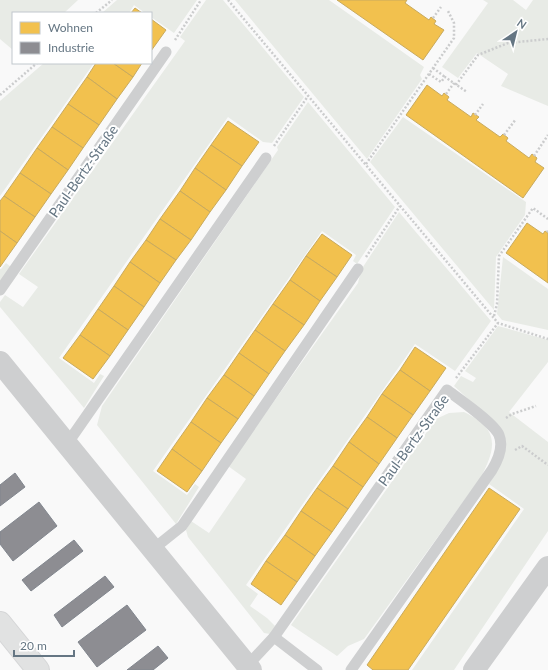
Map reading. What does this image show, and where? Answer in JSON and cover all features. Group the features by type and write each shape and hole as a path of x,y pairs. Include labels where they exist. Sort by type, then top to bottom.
{"main road":[{"path":"0,622 38,670"}],"street":[{"name":"Paul-Bertz-Straße","path":"0,362 249,668"},
{"path":"474,670 548,567"}],"lane":[{"name":"Paul-Bertz-Straße","path":"0,290 166,52"},
{"path":"68,444 266,158"},
{"path":"152,550 182,526 358,269"},
{"name":"Paul-Bertz-Straße","path":"249,668 274,637 447,390 479,414 499,434 501,445 499,458 350,670"},
{"path":"274,637 317,670"}],"path":[{"path":"97,12 112,0"},
{"path":"166,52 201,0"},
{"path":"228,0 498,323 548,339"},
{"path":"433,18 441,7"},
{"path":"366,164 454,38 454,23 448,11"},
{"path":"446,94 478,55 508,43 548,39"},
{"path":"0,95 36,64"},
{"path":"433,68 467,92"},
{"path":"429,74 441,82 444,77"},
{"path":"266,158 308,96"},
{"path":"475,115 483,104"},
{"path":"504,135 516,119"},
{"path":"534,156 548,135"},
{"path":"358,269 400,206"},
{"path":"493,317 497,304 499,256 533,208 548,220"},
{"path":"447,390 498,323"},
{"path":"512,414 536,406"},
{"path":"499,458 522,446 548,464"}],"shaded area":[{"path":"0,0 78,0 65,12 12,12 12,49 0,39"},
{"path":"117,0 197,0 174,33 152,18 152,12 144,12 134,5 130,12 103,12"},
{"path":"206,0 223,0 304,97 272,143 263,142 228,117 59,358 94,383 100,374 104,376 84,408 0,307 0,302 5,295 23,307 38,287 19,274 185,41 180,37"},
{"path":"235,0 329,0 424,67 420,75 422,79 367,159"},
{"path":"483,0 513,0 526,10 533,0 548,0 548,106 501,86 508,74 477,53 458,78 442,67 488,3"},
{"path":"43,64 93,64 0,196 0,101"},
{"path":"308,102 395,207 357,264 353,261 356,255 322,231 153,471 187,495 195,484 199,487 176,524 97,425 102,406 278,150 277,147"},
{"path":"403,117 526,202 525,215 496,257 494,310 370,162"},
{"path":"399,212 491,321 455,371 415,344 246,585 258,594 250,606 267,618 275,626 270,634 264,633 188,537 186,530 191,521 209,533 246,479 228,466 358,283 361,270"},
{"path":"503,257 548,289 548,330 502,320 497,314"},
{"path":"6,263 11,267 0,282 0,269"},
{"path":"498,326 548,340 548,362 509,412 548,442 548,531 454,670 412,670 524,509 489,484 501,464 490,419 454,386 461,376 473,382 476,378 465,371"},
{"path":"464,412 484,425 492,439 490,456 481,477 364,639 348,646 337,656 291,625 436,419 449,413"}],"building: Wohnen":[{"path":"337,0 407,0 405,3 429,20 431,17 436,21 434,24 444,30 423,60"},
{"path":"135,8 141,12 132,12"},
{"path":"152,20 166,30 152,50"},
{"path":"95,64 114,64 133,77 117,99 87,77"},
{"path":"114,64 141,64 133,77"},
{"path":"87,77 117,99 99,125 68,104"},
{"path":"427,85 442,96 444,93 449,97 447,100 471,117 473,113 479,117 476,120 500,137 503,134 508,138 506,141 529,158 532,154 537,158 535,162 544,168 523,198 406,115"},
{"path":"68,104 99,125 83,148 52,127"},
{"path":"228,121 259,142 242,166 211,145"},
{"path":"52,127 83,148 68,170 37,148"},
{"path":"211,145 242,166 226,190 195,168"},
{"path":"37,148 68,170 51,194 20,173"},
{"path":"195,168 226,190 210,212 180,191"},
{"path":"20,173 51,194 35,217 4,196"},
{"path":"180,191 210,212 191,240 160,219"},
{"path":"4,196 35,217 17,243 0,231 0,201"},
{"path":"160,219 191,240 176,260 146,240"},
{"path":"527,223 543,234 545,231 548,233 548,283 506,253"},
{"path":"0,231 17,243 0,267"},
{"path":"322,234 352,255 337,277 306,256"},
{"path":"146,240 176,260 160,283 130,262"},
{"path":"306,256 337,277 320,301 290,280"},
{"path":"130,262 160,283 144,307 114,286"},
{"path":"290,280 320,301 304,325 273,304"},
{"path":"114,286 144,307 128,330 98,309"},
{"path":"273,304 304,325 285,351 255,330"},
{"path":"98,309 128,330 110,356 80,335"},
{"path":"255,330 285,351 269,374 239,353"},
{"path":"80,335 110,356 93,379 63,358"},
{"path":"415,347 446,368 430,391 400,370"},
{"path":"239,353 269,374 254,396 224,375"},
{"path":"400,370 430,391 413,415 382,394"},
{"path":"224,375 254,396 238,419 207,398"},
{"path":"382,394 413,415 397,438 367,417"},
{"path":"207,398 238,419 221,443 191,422"},
{"path":"367,417 397,438 379,464 349,442"},
{"path":"191,422 221,443 202,471 172,449"},
{"path":"349,442 379,464 363,487 333,466"},
{"path":"172,449 202,471 187,492 157,471"},
{"path":"333,466 363,487 348,509 317,488"},
{"path":"317,488 348,509 332,532 301,511"},
{"path":"489,488 520,509 408,670 373,670 367,665"},
{"path":"301,511 332,532 315,556 285,535"},
{"path":"285,535 315,556 297,582 266,561"},
{"path":"266,561 297,582 281,605 251,584"}],"building: Industrie":[{"path":"15,473 25,487 0,506 0,485"},
{"path":"39,502 57,526 13,561 0,544 0,532"},
{"path":"74,540 83,551 31,591 22,580"},
{"path":"105,576 114,587 62,627 54,615"},
{"path":"127,605 146,630 97,667 78,642"},
{"path":"158,646 168,658 153,670 127,670"}]}
